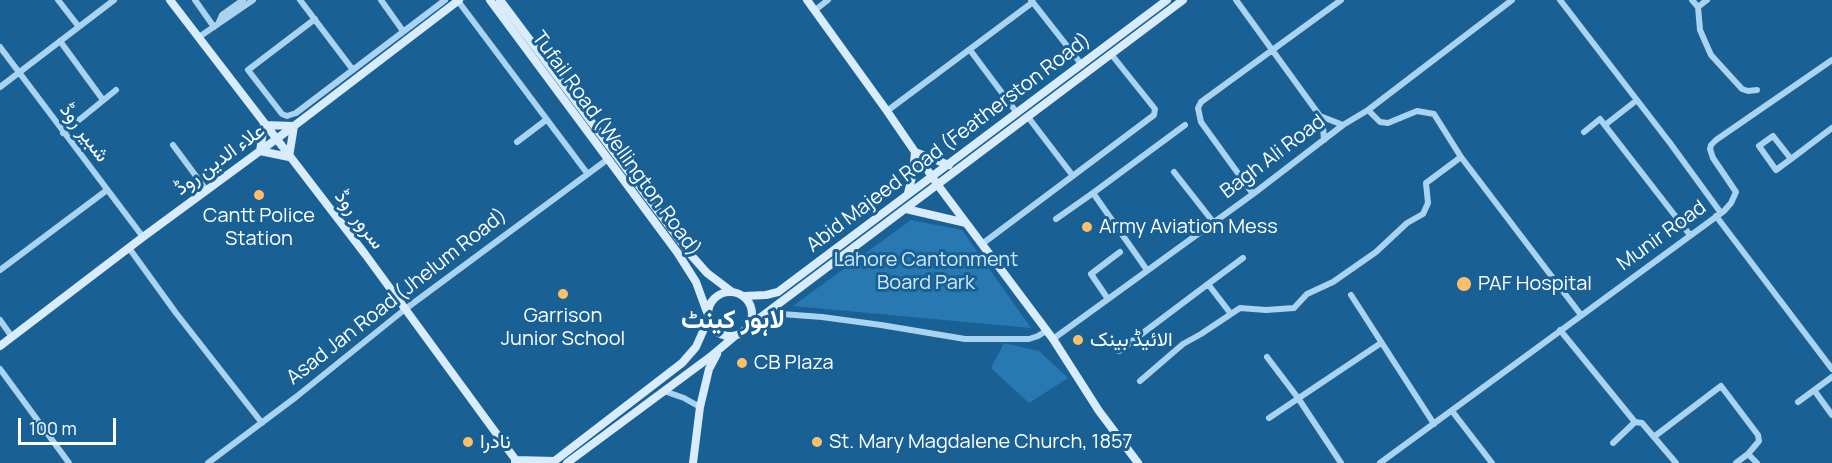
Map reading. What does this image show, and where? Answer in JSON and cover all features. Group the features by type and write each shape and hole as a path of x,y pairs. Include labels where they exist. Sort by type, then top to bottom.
{"street":[{"path":"58,0 79,27"},
{"path":"0,87 114,0"},
{"name":"سرور روڈ","path":"170,0 349,233 516,462"},
{"path":"195,0 217,24"},
{"path":"217,24 222,15 243,0"},
{"path":"200,37 253,0"},
{"path":"300,0 353,70"},
{"path":"381,0 404,31"},
{"path":"315,19 248,70 282,114 292,115 445,0"},
{"name":"Tufail Road (Wellington Road)","path":"490,0 688,268 698,287 707,316"},
{"name":"Tufail Road (Wellington Road)","path":"500,0 691,255 707,273 732,292"},
{"path":"807,0 934,180 1053,339 1100,411 1138,463"},
{"path":"814,11 828,0"},
{"name":"Abid Majeed Road (Featherston Road)","path":"744,296 778,292 908,193 934,180 1028,117 1082,65 1167,0"},
{"name":"Abid Majeed Road (Featherston Road)","path":"749,326 906,209 949,165 1017,113 1111,54 1183,0"},
{"path":"1236,0 1320,116 1324,140"},
{"path":"1253,194 1201,122 1198,108 1201,102 1341,0"},
{"name":"Bagh Ali Road","path":"1053,339 1214,223 1343,125 1368,110 1512,0"},
{"path":"1560,0 1637,100 1718,215 1832,369"},
{"path":"1692,0 1698,7 1702,39 1711,55 1742,89 1757,90"},
{"path":"1698,7 1707,0"},
{"path":"459,1 587,173"},
{"name":"علاء الدین روڈ","path":"0,346 459,1"},
{"path":"887,111 1032,1 1082,65"},
{"path":"60,41 103,100"},
{"name":"شبیر روڈ","path":"0,48 143,237"},
{"path":"970,50 1017,113"},
{"path":"982,244 1155,113 1155,109 1111,54"},
{"name":"Munir Road","path":"1380,463 1718,215 1731,203 1736,192 1716,165 1710,149 1712,145 1832,60"},
{"path":"63,133 116,90"},
{"path":"1605,125 1637,100"},
{"path":"1368,110 1380,122 1388,123 1417,111 1434,114 1461,157 1581,315"},
{"path":"1320,116 1343,125"},
{"path":"1028,117 1073,176"},
{"path":"1584,132 1600,119 1690,235"},
{"path":"517,142 546,120"},
{"path":"264,125 294,126 289,157 260,151 264,125"},
{"path":"1056,219 1185,125"},
{"path":"1791,159 1773,136 1759,146 1776,170 1791,159 1832,128"},
{"path":"173,146 207,191"},
{"path":"915,152 949,165"},
{"path":"908,193 914,172 915,152"},
{"path":"1140,381 1176,350 1240,308 1266,310 1294,308 1307,294 1333,282 1376,252 1407,223 1423,214 1428,203 1426,183 1461,157"},
{"name":"Asad Jan Road (Jhelum Road)","path":"208,463 404,310 608,159"},
{"path":"1174,172 1214,223"},
{"path":"0,270 107,190"},
{"path":"1093,193 1147,270"},
{"path":"906,209 966,224"},
{"path":"129,248 176,313 262,423"},
{"path":"1108,299 1091,274 1120,252"},
{"path":"1119,351 1243,258"},
{"path":"1208,284 1231,314"},
{"path":"516,462 553,462 682,363 696,347 713,299 718,295 732,292 744,296 752,310 749,326 567,463"},
{"path":"1351,295 1434,424"},
{"path":"768,313 881,325 965,339 1029,339 1046,330"},
{"path":"707,316 712,328 718,334 735,336"},
{"path":"0,320 12,337"},
{"path":"1560,330 1635,422 1642,423 1676,463"},
{"path":"1269,418 1381,343"},
{"path":"693,463 700,407 709,369 721,348"},
{"path":"1267,357 1298,398 1341,463"},
{"path":"0,369 69,463"},
{"path":"1798,402 1832,377"},
{"path":"1655,436 1721,386 1758,435 1759,441 1737,463"},
{"path":"1814,390 1832,415"},
{"path":"664,391 700,407"},
{"path":"1452,411 1492,463"},
{"path":"1613,443 1635,422"},
{"path":"1748,454 1757,463"}],"green space":[{"name":"Lahore Cantonment Board Park","path":"911,220 962,230 1031,328 793,306"},
{"path":"1004,343 1039,351 1068,378 1029,403 991,368"}],"place":[{"name":"Cantt Police Station","path":"259,195"},
{"name":"Army Aviation Mess","path":"1087,227"},
{"name":"PAF Hospital","path":"1464,284"},
{"name":"Garrison Junior School","path":"563,294"},
{"name":"الائیڈ بینک","path":"1078,340"},
{"name":"CB Plaza","path":"742,363"},
{"name":"نادرا","path":"468,442"},
{"name":"St. Mary Magdalene Church, 1857","path":"817,442"}],"district":[{"name":"لاہور کینٹ","path":"733,321"}]}
